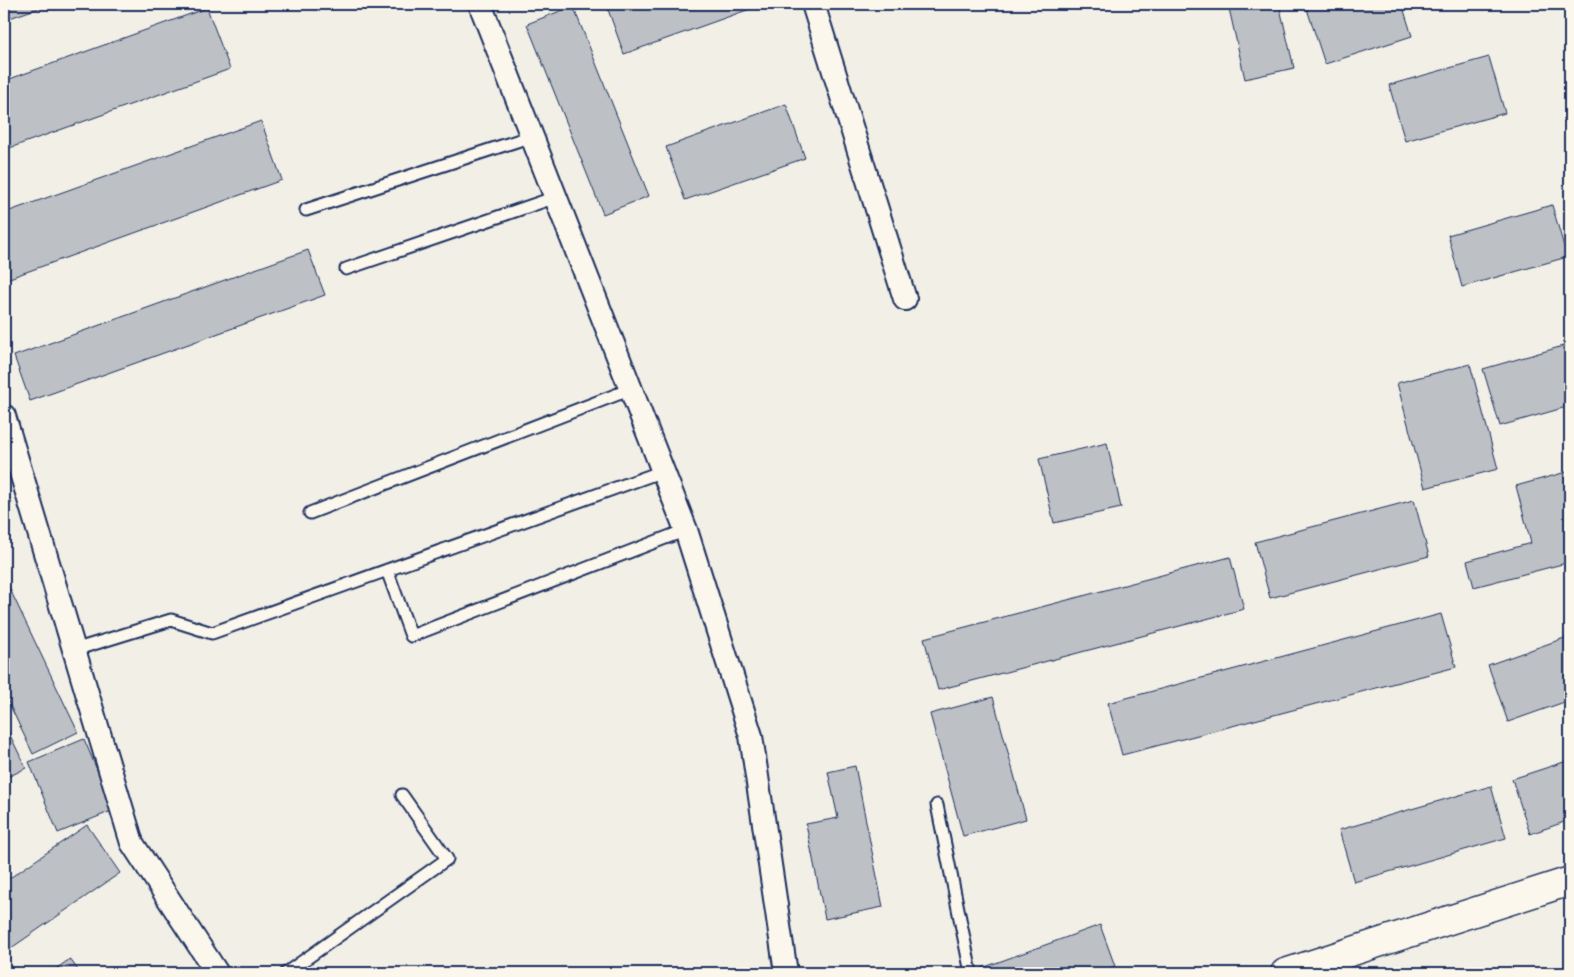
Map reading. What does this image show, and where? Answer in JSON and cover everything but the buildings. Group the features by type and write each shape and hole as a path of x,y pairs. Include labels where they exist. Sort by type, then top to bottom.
{"main road":[{"path":"1285,973 1570,881"}],"street":[{"path":"480,4 686,530 750,736 786,973"},
{"path":"813,4 905,299"},
{"path":"4,416 132,843 216,973"}],"lane":[{"path":"306,210 532,136"},
{"path":"346,269 556,197"},
{"path":"310,513 631,389"},
{"path":"74,650 172,620 212,633 663,470"},
{"path":"386,570 411,636 686,530"},
{"path":"286,973 447,859 402,795"},
{"path":"937,805 971,973"}]}
